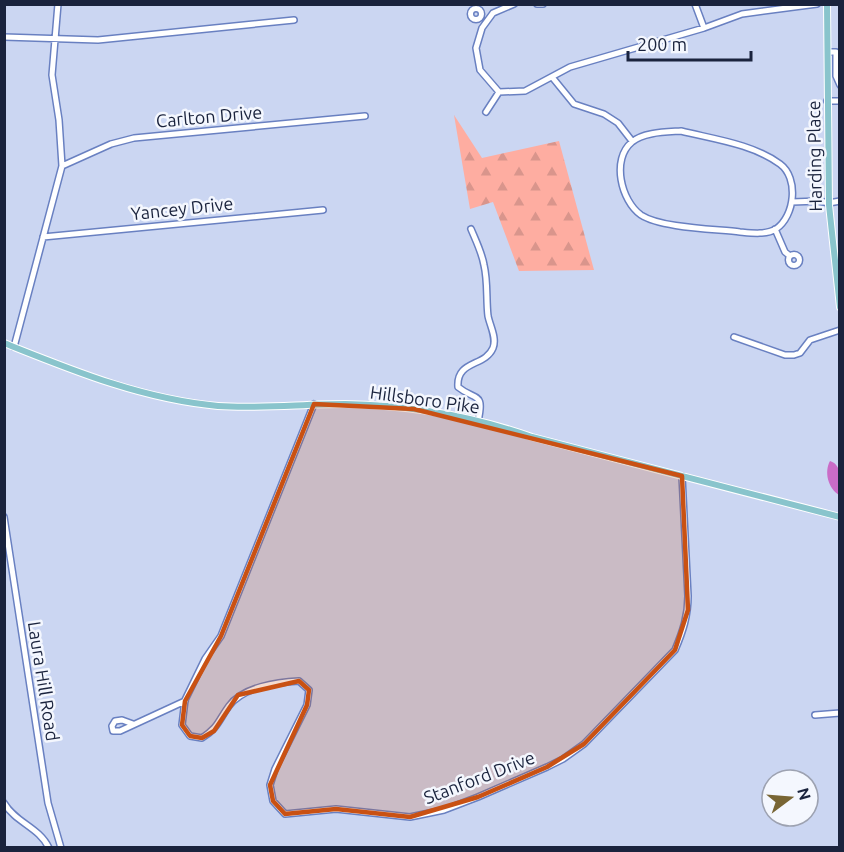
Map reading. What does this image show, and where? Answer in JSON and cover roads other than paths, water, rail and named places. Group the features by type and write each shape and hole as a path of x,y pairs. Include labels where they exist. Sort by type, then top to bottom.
{"main road":[{"name":"Harding Place","path":"827,4 829,203 840,307"},
{"name":"Hillsboro Pike","path":"4,343 125,388 174,399 241,407 315,404 414,409 478,422 840,517"}],"street":[{"path":"14,347 62,166 59,120 52,75 58,4"},
{"path":"499,92 480,70 476,48 478,36 493,13 514,4"},
{"path":"537,4 543,4"},
{"path":"695,4 704,28"},
{"path":"499,92 525,91 570,66 704,28 742,14 783,6 817,4"},
{"path":"481,17 486,22"},
{"path":"4,37 98,40 294,20"},
{"path":"827,86 840,85 836,76 836,52 828,52"},
{"path":"552,77 574,104 603,114 618,123 632,141"},
{"path":"486,112 499,92"},
{"path":"827,101 840,101"},
{"name":"Carlton Drive","path":"62,166 111,144 134,138 365,116"},
{"path":"681,131 763,152 783,166 791,182 792,202 786,217 775,229 758,234 661,222 640,214 625,196 620,169 624,154 632,141 654,133 681,131"},
{"path":"792,202 840,201"},
{"name":"Yancey Drive","path":"43,237 323,210"},
{"path":"471,229 484,262 488,317 494,343 488,356 466,368 459,374 457,380 458,387 464,392 475,395 478,400 481,407 478,422"},
{"path":"775,229 785,252 790,256"},
{"path":"734,337 785,355 794,355 800,353 810,340 840,330"},
{"name":"Stanford Drive","path":"315,404 221,636 205,659 185,701 182,725 190,736 202,738 214,731 229,705 238,695 285,681 299,681 309,690 307,705 274,769 270,784 273,801 285,814 336,808 401,817 434,813 478,798 548,767 584,744 675,650 683,632 688,610 688,596 682,476"},
{"name":"Laura Hill Road","path":"4,517 48,803 61,848"},
{"path":"134,724 185,701"},
{"path":"815,715 840,713"},
{"path":"4,803 15,817 37,831 49,848"}]}
